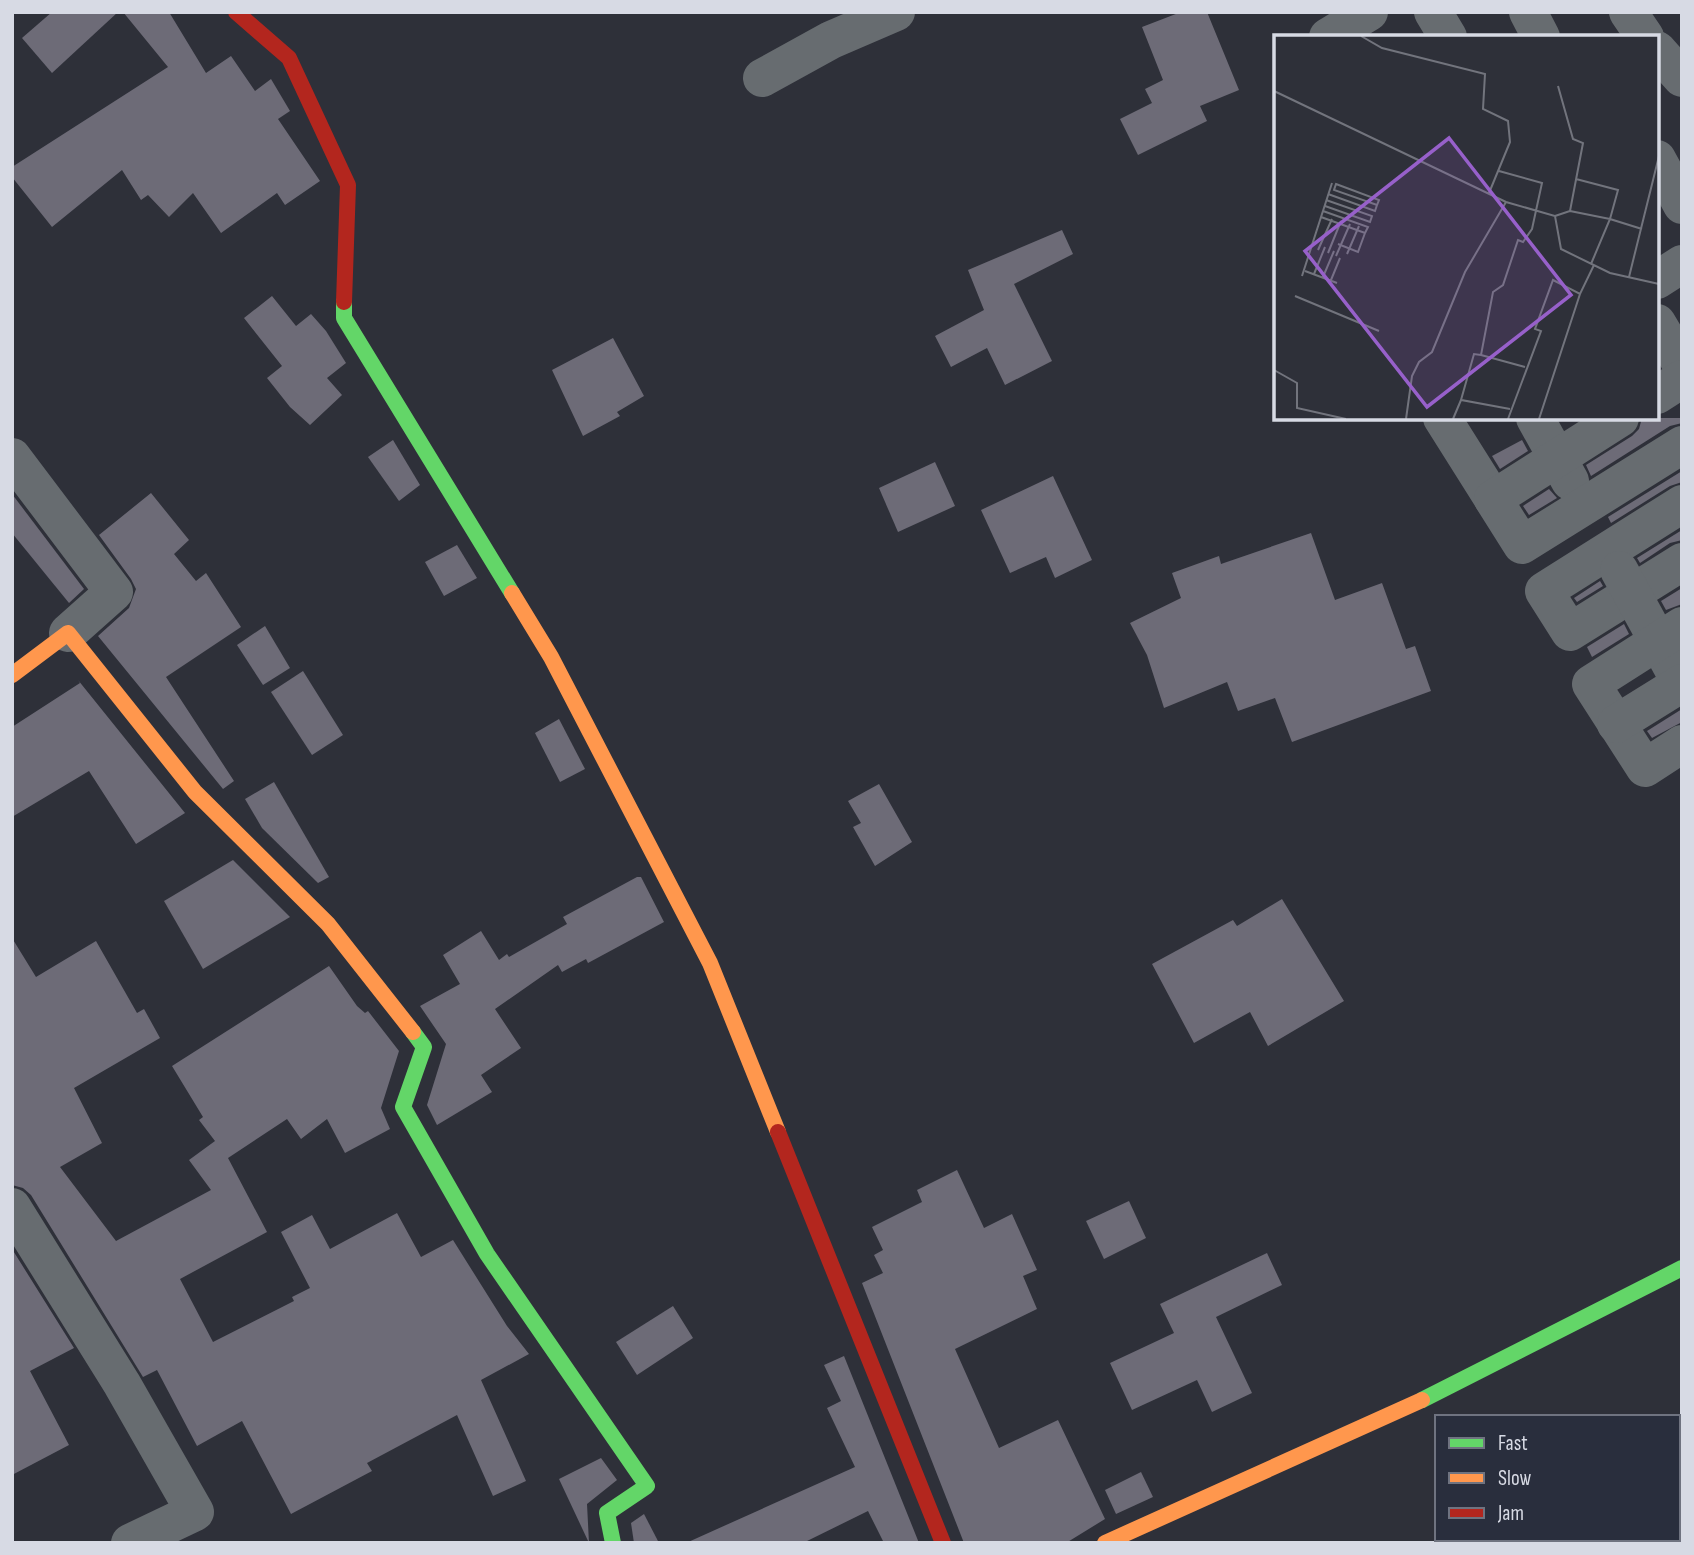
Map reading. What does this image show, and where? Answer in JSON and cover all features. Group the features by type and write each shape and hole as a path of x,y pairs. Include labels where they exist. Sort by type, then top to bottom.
{"street":[{"path":"236,12 289,58 348,185 344,318 551,657 710,963 943,1543"},
{"path":"762,78 831,40 896,12"},
{"path":"1433,12 1447,35"},
{"path":"1528,12 1540,35"},
{"path":"1659,54 1682,78"},
{"path":"1659,164 1674,202"},
{"path":"1659,278 1682,264"},
{"path":"1659,326 1682,365"},
{"path":"1659,394 1682,379"},
{"path":"1443,420 1522,545 1544,591 1570,632 1591,684 1645,768 1682,744"},
{"path":"1536,420 1632,594 1670,634 1681,683 1616,724"},
{"path":"1493,499 1619,420"},
{"path":"1544,591 1608,551 1679,512 1623,420"},
{"path":"1522,545 1682,445"},
{"path":"12,457 114,592 68,633 12,675"},
{"path":"1570,632 1682,562"},
{"path":"68,633 195,792 328,924 425,1047 403,1107 423,1148 478,1238 647,1486 607,1513 613,1543"},
{"path":"1591,684 1670,634"},
{"path":"12,1207 122,1384 195,1512 130,1543"},
{"path":"1115,1541 1422,1400 1682,1268"}],"building":[{"path":"52,12 118,12 52,73 22,38"},
{"path":"123,12 169,12 206,73 231,56 255,91 271,79 290,111 278,119 320,181 285,205 277,193 221,233 193,193 169,217 148,195 141,200 122,170 52,227 12,177 12,167 168,67"},
{"path":"1181,12 1207,12 1239,90 1200,106 1207,121 1138,155 1120,119 1152,103 1145,89 1163,80 1142,27"},
{"path":"1062,230 1073,254 1014,284 1052,361 1005,385 987,348 951,367 935,336 984,310 968,270"},
{"path":"272,296 296,326 311,314 326,331 346,363 327,378 342,395 310,425 290,407 267,378 282,366 244,318"},
{"path":"613,338 644,396 617,412 620,416 583,436 552,370"},
{"path":"1682,418 1682,423 1670,426 1591,476 1586,465 1639,429 1641,420"},
{"path":"393,440 420,485 399,501 368,457"},
{"path":"1522,440 1528,451 1500,469 1492,456"},
{"path":"935,462 955,506 898,532 879,488"},
{"path":"1682,471 1682,482 1670,486 1611,523 1608,517"},
{"path":"1053,476 1092,560 1055,578 1046,557 1010,573 981,510"},
{"path":"1549,489 1557,498 1529,515 1523,506"},
{"path":"151,493 189,540 174,554 196,581 206,573 241,627 166,677 234,781 223,789 98,636 129,608 136,589 99,535"},
{"path":"12,494 84,589 69,603 12,533"},
{"path":"1682,530 1682,540 1670,543 1640,563 1637,558"},
{"path":"1311,533 1335,600 1382,583 1406,649 1415,646 1431,691 1292,742 1275,698 1238,711 1227,682 1164,708 1147,655 1130,623 1181,598 1172,573 1219,556 1221,564"},
{"path":"457,545 477,578 444,596 425,562"},
{"path":"1600,581 1603,586 1577,602 1574,598"},
{"path":"1682,588 1682,604 1666,610 1661,601"},
{"path":"1624,624 1629,634 1592,657 1587,647"},
{"path":"265,626 290,668 263,685 237,645"},
{"path":"303,671 343,735 312,755 271,692"},
{"path":"78,680 185,813 136,844 89,771 12,817 12,727 80,683"},
{"path":"1682,709 1682,722 1652,738 1647,731"},
{"path":"559,719 585,769 560,782 535,733"},
{"path":"274,782 329,877 318,883 262,828 245,799"},
{"path":"879,784 912,842 875,866 853,827 861,823 848,801"},
{"path":"233,860 290,917 203,969 164,901"},
{"path":"641,877 664,922 588,963 586,959 562,972 558,965 495,1009 521,1048 481,1075 492,1092 437,1125 427,1105 446,1044 420,1006 460,984 443,955 481,931 499,960 507,954 509,957 567,924 563,917"},
{"path":"1282,899 1344,1001 1268,1046 1250,1012 1194,1043 1152,964 1233,920 1237,926"},
{"path":"12,938 36,977 96,941 137,1013 144,1009 160,1038 74,1088 102,1143 60,1167 116,1241 211,1190 189,1160 215,1141 199,1120 203,1117 172,1066 329,966 357,1006 365,1013 368,1011 399,1051 381,1108 390,1129 345,1153 327,1119 301,1139 287,1119 228,1158 267,1232 180,1279 213,1342 294,1301 292,1297 310,1288 281,1232 312,1215 330,1249 397,1213 421,1257 453,1240 507,1326 529,1354 481,1380 526,1481 493,1496 457,1415 367,1463 372,1471 291,1514 242,1421 197,1446 157,1370 143,1377 31,1195 23,1188 12,1185"},
{"path":"957,1170 984,1228 1012,1214 1037,1270 1023,1276 1037,1309 955,1349 999,1448 1058,1420 1105,1519 1066,1543 964,1543 862,1283 883,1273 874,1255 883,1250 872,1227 922,1202 917,1190"},
{"path":"1129,1201 1146,1238 1104,1259 1086,1221"},
{"path":"12,1249 74,1348 30,1371 69,1445 12,1475"},
{"path":"1267,1253 1282,1285 1216,1317 1252,1393 1212,1412 1197,1380 1132,1410 1110,1363 1174,1333 1160,1304"},
{"path":"673,1306 693,1338 637,1375 616,1342"},
{"path":"844,1356 919,1543 884,1543 868,1511 803,1543 686,1543 855,1467 827,1408 841,1401 824,1365"},
{"path":"601,1458 617,1480 587,1504 589,1543 559,1479"},
{"path":"1141,1472 1153,1497 1116,1514 1105,1490"},
{"path":"644,1514 659,1543 634,1543 631,1523"}],"traffic: fast":[{"path":"344,302 344,318 512,593"},
{"path":"413,1032 424,1047 403,1107 487,1254 647,1486 607,1513 613,1543"},
{"path":"1422,1400 1682,1268"}],"traffic: slow":[{"path":"512,593 551,657 710,963 778,1132"},
{"path":"12,675 68,633 195,792 328,924 413,1032"},
{"path":"1105,1543 1422,1400"}],"traffic: jam":[{"path":"236,12 289,58 348,185 344,302"},
{"path":"778,1132 943,1543"}]}
